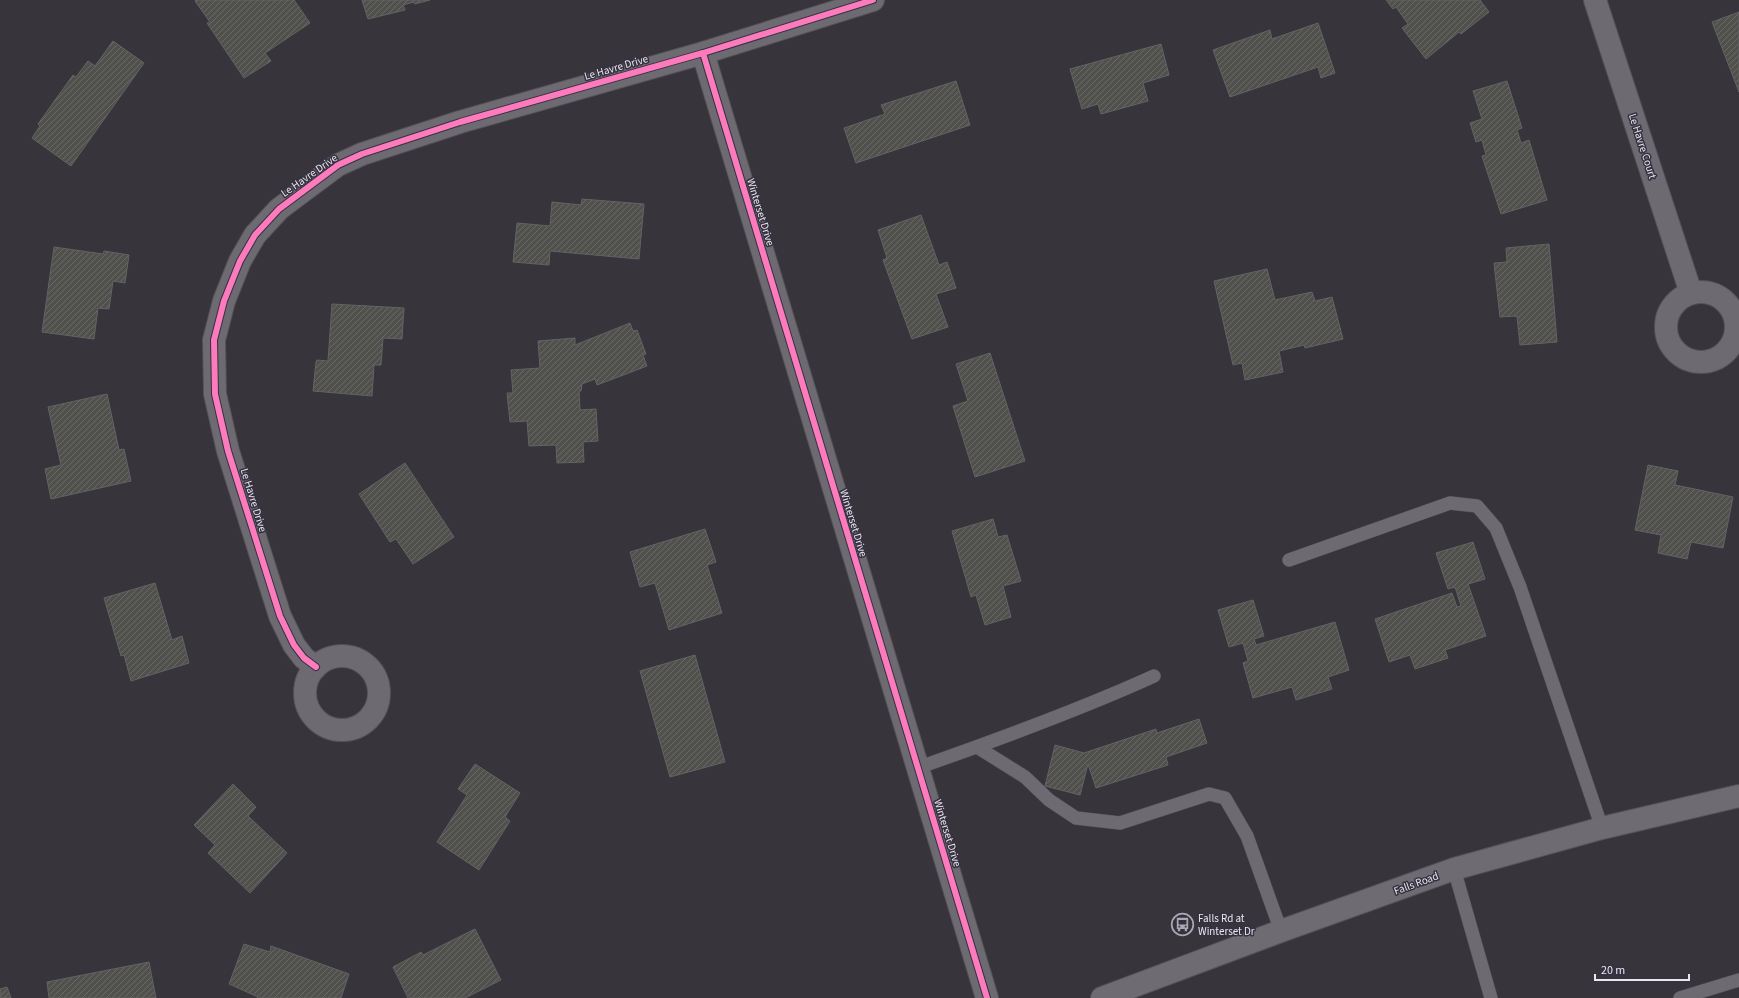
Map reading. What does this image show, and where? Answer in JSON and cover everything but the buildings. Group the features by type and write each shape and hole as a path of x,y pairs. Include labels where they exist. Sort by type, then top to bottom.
{"main road":[{"name":"Falls Road","path":"1102,998 1281,931 1454,869 1602,828 1739,796"}],"street":[{"name":"Le Havre Drive","path":"316,667 304,658 294,645 280,616 228,451 215,394 214,340 224,301 240,261 255,235 279,209 338,165 362,154 460,122 703,53 873,0"},
{"name":"Le Havre Court","path":"1595,0 1691,293"},
{"name":"Winterset Drive","path":"703,53 987,998"}],"lane":[{"path":"1289,560 1450,503 1477,506 1496,528 1520,587 1602,828"},
{"path":"918,768 1109,697 1154,676"},
{"path":"977,747 1025,777 1049,800 1076,818 1120,823 1209,794 1225,798 1247,836 1281,931"},
{"path":"1454,869 1491,998"},
{"path":"1680,998 1739,980"}],"cycle path":[{"path":"316,667 304,658 294,645 280,616 228,451 215,394 214,340 224,301 240,261 255,235 279,209 338,165 362,154 460,122 703,53 873,0"},
{"path":"703,53 987,998"}],"place":[{"name":"Falls Rd at Winterset Dr","path":"1183,924"}]}
